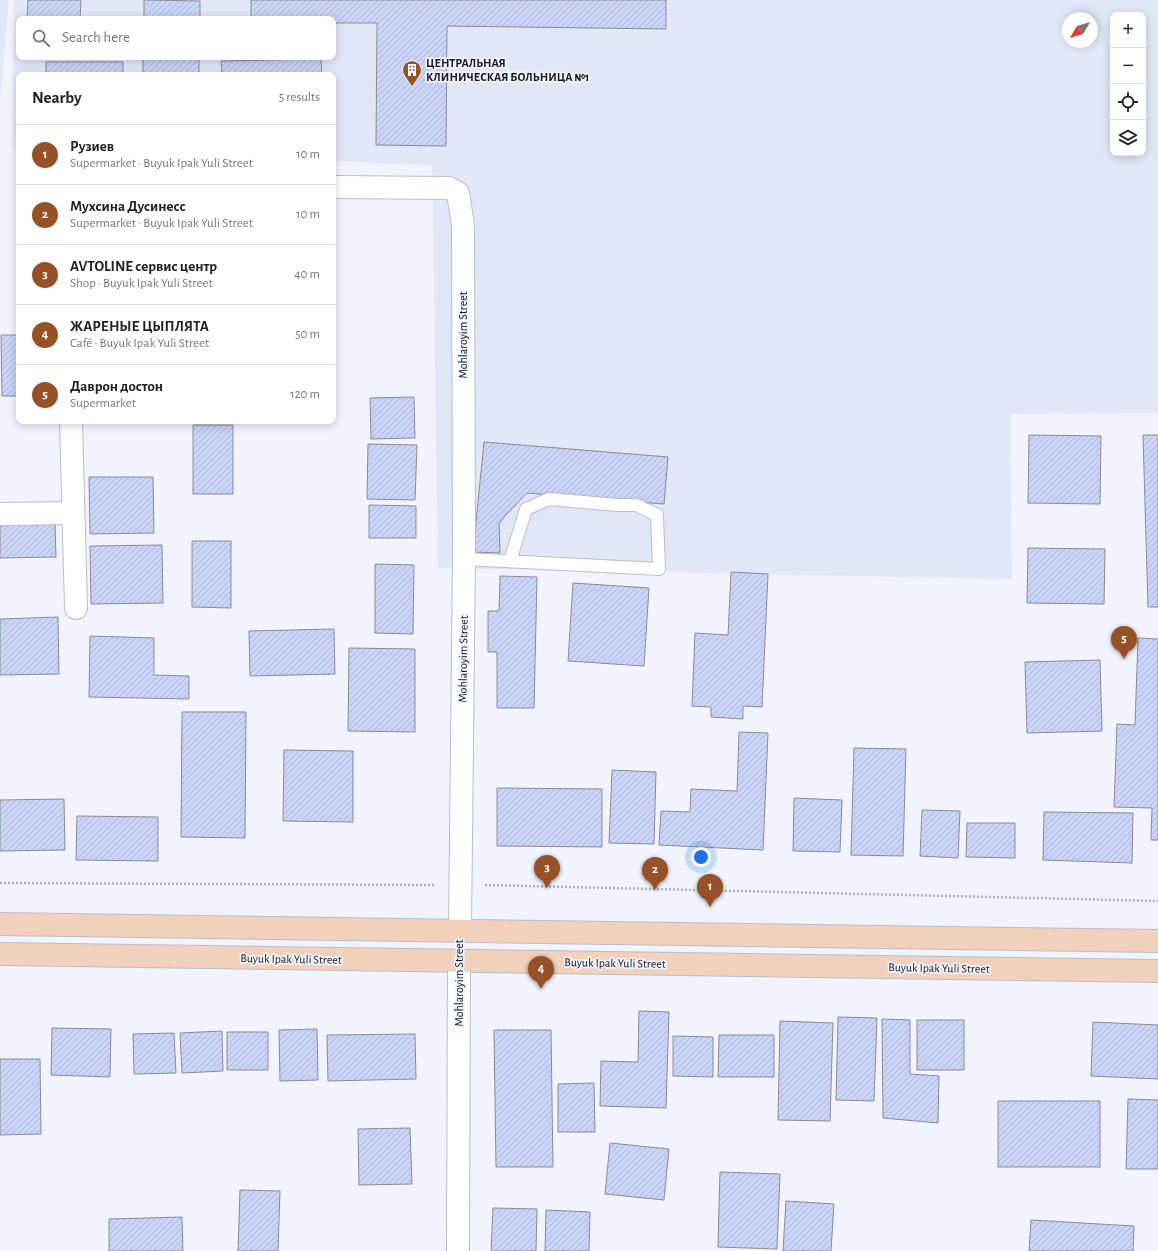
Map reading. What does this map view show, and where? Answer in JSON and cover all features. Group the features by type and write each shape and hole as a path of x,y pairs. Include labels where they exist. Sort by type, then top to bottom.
{"main road":[{"path":"0,924 1158,941"},
{"name":"Mohlaroyim Street","path":"459,961 460,930"},
{"name":"Buyuk Ipak Yuli Street","path":"0,954 1158,972"}],"street":[{"name":"Mohlaroyim Street","path":"336,187 449,188 458,193 463,225 464,559 460,930"},
{"path":"71,424 72,513 76,608"},
{"path":"0,514 72,513"},
{"name":"Mohlaroyim Street","path":"458,1251 459,961"}],"lane":[{"path":"464,559 659,569 658,515 636,505 617,505 549,499 526,509 510,561"}],"path":[{"path":"0,883 460,885 1158,901"}],"shaded area":[{"path":"0,0 9,0 0,102"},
{"path":"14,0 1158,0 1158,413 1010,414 1012,579 438,568 432,165 336,161 336,72 16,72 16,150 13,149"}],"building":[{"path":"28,0 81,0 80,16 27,16"},
{"path":"144,0 200,1 200,16 144,16"},
{"name":"ЦЕНТРАЛЬНАЯ КЛИНИЧЕСКАЯ БОЛЬНИЦА №1","path":"251,0 666,0 666,29 447,26 446,146 376,145 377,23 336,23 336,16 251,16"},
{"path":"143,60 199,60 199,72 143,72"},
{"path":"321,60 322,72 222,72 221,61"},
{"path":"46,62 123,62 123,72 46,72"},
{"path":"1,335 16,335 16,396 2,396"},
{"path":"414,397 415,438 371,439 370,398"},
{"path":"193,425 233,425 233,494 193,494"},
{"path":"1029,435 1101,436 1100,504 1028,503"},
{"path":"1143,435 1158,435 1158,607 1148,607"},
{"path":"484,442 668,457 664,504 527,493 499,524 500,553 473,552"},
{"path":"368,444 417,445 415,500 367,499"},
{"path":"89,477 153,477 154,533 90,534"},
{"path":"369,505 416,506 416,538 369,538"},
{"path":"55,523 56,557 0,558 0,524"},
{"path":"192,541 231,541 231,608 192,607"},
{"path":"162,545 163,603 91,604 90,546"},
{"path":"1028,548 1105,549 1104,604 1027,603"},
{"path":"375,564 414,565 413,634 375,633"},
{"path":"731,572 768,574 762,707 743,706 743,719 711,717 711,707 692,706 695,633 728,635"},
{"path":"500,576 537,577 534,708 497,708 497,652 488,652 488,611 499,611"},
{"path":"573,583 649,588 644,666 568,661"},
{"path":"58,617 59,674 0,675 0,619"},
{"path":"334,629 335,674 250,676 249,631"},
{"path":"90,636 154,638 154,675 189,676 189,699 89,697"},
{"path":"1138,638 1158,639 1158,840 1151,840 1152,808 1114,807 1117,724 1135,725"},
{"path":"349,648 415,649 415,732 348,731"},
{"path":"1100,660 1102,731 1027,733 1025,662"},
{"path":"182,712 246,712 245,838 181,837"},
{"path":"739,732 768,733 763,850 659,845 661,811 690,812 691,789 737,791"},
{"path":"854,748 906,749 903,856 851,855"},
{"path":"284,750 353,751 353,822 283,821"},
{"path":"612,770 656,772 654,844 609,843"},
{"path":"497,788 602,789 602,847 497,846"},
{"path":"794,798 842,800 840,852 793,851"},
{"path":"64,799 65,850 0,851 0,800"},
{"path":"922,810 960,811 958,858 920,856"},
{"path":"1044,812 1133,813 1132,863 1043,860"},
{"path":"77,816 158,817 158,861 76,860"},
{"path":"967,823 1015,823 1015,858 966,857"},
{"path":"639,1011 669,1012 666,1108 600,1106 601,1061 638,1062"},
{"path":"838,1017 877,1018 874,1101 836,1100"},
{"path":"882,1019 910,1020 910,1074 939,1076 938,1123 883,1118"},
{"path":"917,1020 964,1020 964,1070 917,1070"},
{"path":"780,1021 833,1023 830,1121 778,1120"},
{"path":"1093,1022 1158,1025 1158,1079 1091,1076"},
{"path":"52,1028 111,1029 110,1077 51,1075"},
{"path":"317,1029 318,1080 280,1081 279,1030"},
{"path":"494,1030 551,1030 553,1167 496,1167"},
{"path":"222,1031 223,1071 182,1073 180,1033"},
{"path":"227,1032 268,1032 268,1070 227,1070"},
{"path":"174,1033 176,1073 134,1074 133,1034"},
{"path":"415,1034 416,1079 328,1081 327,1035"},
{"path":"719,1035 774,1035 774,1077 718,1077"},
{"path":"673,1036 713,1037 713,1077 673,1076"},
{"path":"0,1059 40,1059 41,1134 0,1135"},
{"path":"594,1083 595,1132 558,1132 558,1084"},
{"path":"1128,1099 1158,1100 1158,1169 1126,1169"},
{"path":"998,1101 1100,1101 1100,1167 998,1167"},
{"path":"410,1128 412,1184 359,1185 358,1129"},
{"path":"610,1143 669,1149 664,1200 605,1194"},
{"path":"720,1172 780,1174 777,1249 718,1247"},
{"path":"240,1190 280,1191 278,1251 238,1251"},
{"path":"786,1201 834,1204 831,1251 783,1251"},
{"path":"493,1208 537,1209 536,1251 491,1251"},
{"path":"546,1210 590,1212 589,1251 545,1251"},
{"path":"182,1217 183,1251 109,1251 109,1219"},
{"path":"1031,1220 1134,1226 1133,1251 1029,1251"}],"place":[{"name":"ЦЕНТРАЛЬНАЯ КЛИНИЧЕСКАЯ БОЛЬНИЦА №1","path":"412,87"},
{"name":"Даврон достон","path":"1124,659"},
{"name":"AVTOLINE сервис центр","path":"547,888"},
{"name":"Мухсина Дусинесс","path":"655,890"},
{"name":"Рузиев","path":"710,907"},
{"name":"ЖАРЕНЫЕ ЦЫПЛЯТА","path":"541,989"}]}
